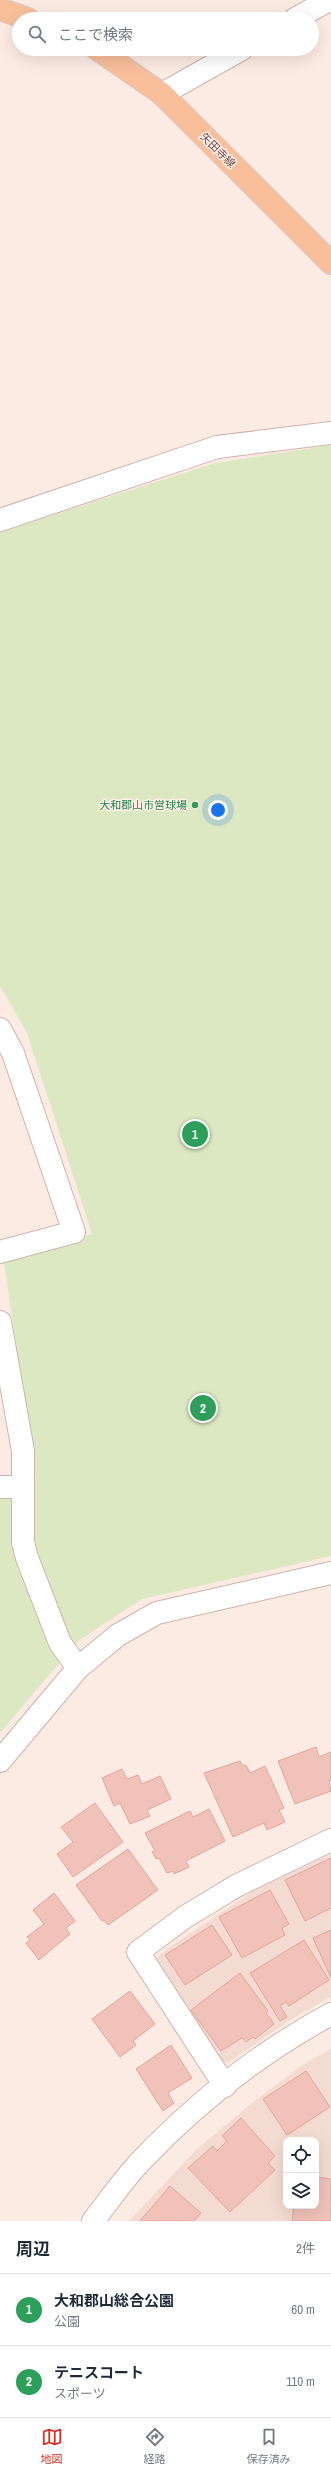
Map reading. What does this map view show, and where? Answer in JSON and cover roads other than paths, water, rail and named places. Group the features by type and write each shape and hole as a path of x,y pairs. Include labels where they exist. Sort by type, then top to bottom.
{"main road":[{"path":"1,6 13,12"},
{"name":"矢田寺線","path":"107,56 162,94 331,263"}],"street":[{"path":"308,12 329,0"},
{"path":"162,94 230,56"},
{"path":"0,520 218,447 331,433"},
{"path":"0,1029 13,1052 74,1232 0,1252"},
{"path":"0,1322 23,1451 23,1542 27,1558 60,1643 78,1668"},
{"path":"0,1487 23,1487"},
{"path":"0,1760 78,1668 118,1635 157,1613 331,1573"},
{"path":"225,2086 138,1952 185,1917 236,1886 331,1840"},
{"path":"93,2221 140,2162 225,2086 302,2030 331,2014"}],"place":[{"name":"大和郡山市営球場","path":"195,805"},
{"name":"大和郡山総合公園","path":"195,1134"},
{"name":"テニスコート","path":"203,1408"}]}
